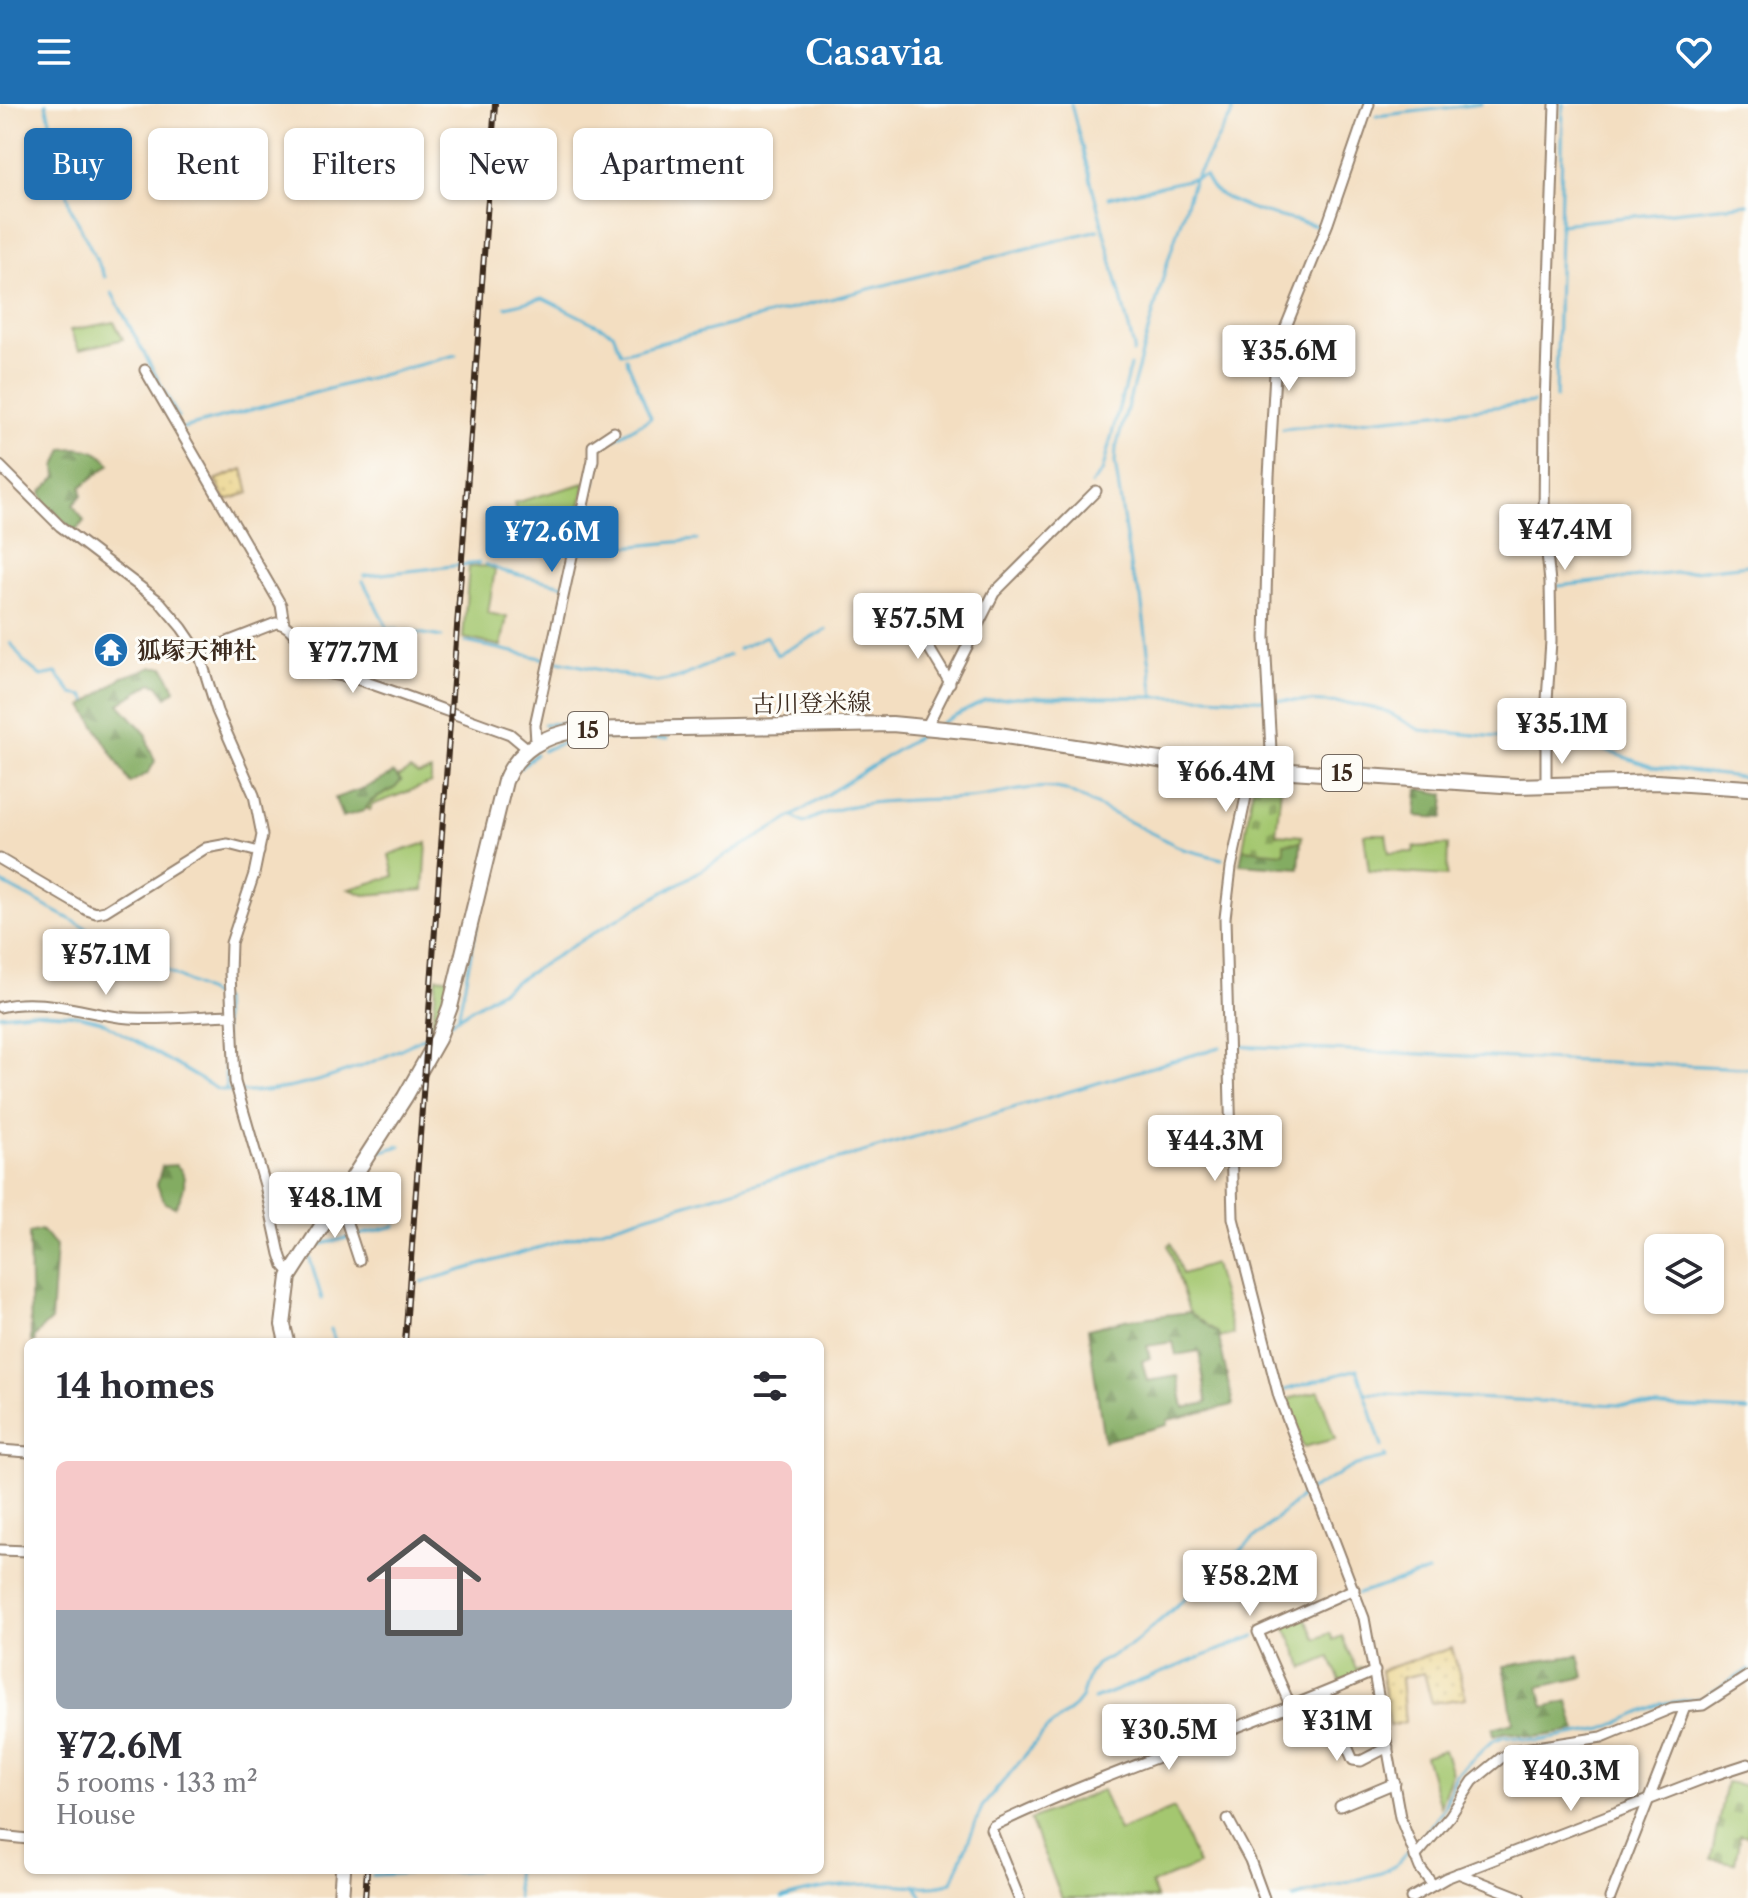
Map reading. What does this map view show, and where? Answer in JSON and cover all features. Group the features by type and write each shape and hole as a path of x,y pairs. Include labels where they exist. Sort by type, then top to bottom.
{"main road":[{"name":"古川登米線","path":"532,746 547,737 577,730 855,724 933,727 1148,759 1461,783 1546,786 1657,782 1748,788"},
{"path":"286,1338 283,1313 291,1274 405,1097 438,1039 449,1010 505,781 510,769 532,746"},
{"path":"341,1898 343,1874"}],"street":[{"path":"1272,769 1265,638 1275,373 1283,334 1328,223 1369,104"},
{"path":"1546,786 1551,641 1550,582 1544,525 1545,406 1555,104"},
{"path":"145,370 281,605 284,624"},
{"path":"199,653 276,623 284,624 318,670 354,678 510,734 532,746 575,549 593,460 593,446 614,432"},
{"path":"0,466 60,526 160,602 182,628 199,653 217,711 254,795 261,817 262,835 231,943 230,1015 238,1092 265,1185 280,1254 291,1274"},
{"path":"933,727 950,683 994,593 1096,491"},
{"path":"914,623 950,683"},
{"path":"1252,768 1231,868 1225,918 1233,1218 1269,1366 1369,1633 1400,1817 1429,1886"},
{"path":"0,859 96,913 105,911 206,848 228,844 259,852"},
{"path":"0,1007 25,1004 81,1009 121,1017 230,1015"},
{"path":"335,1203 342,1208 359,1260"},
{"path":"0,1450 24,1452"},
{"path":"0,1550 24,1551"},
{"path":"1291,1707 1258,1632 1355,1593"},
{"path":"1019,1898 991,1829 993,1826 1375,1671"},
{"path":"1414,1855 1450,1816 1473,1781 1501,1758 1517,1750 1602,1737 1657,1712 1703,1705 1748,1676"},
{"path":"1324,1694 1353,1760 1361,1761 1388,1747"},
{"path":"1610,1898 1685,1707"},
{"path":"1411,1898 1458,1873 1748,1764"},
{"path":"1340,1806 1395,1783"},
{"path":"1228,1819 1250,1860 1264,1898"},
{"path":"0,1836 24,1839"},
{"path":"1458,1873 1521,1898"},
{"path":"1420,1898 1429,1886"}],"green space":[{"path":"114,322 123,339 79,350 70,330"},
{"path":"63,449 95,452 110,464 81,487 82,495 73,505 84,521 75,532 44,503 41,492 57,477 56,466"},
{"path":"585,483 580,508 543,520 550,547 525,552 514,503"},
{"path":"488,566 495,570 488,613 507,617 501,646 463,638 469,567"},
{"path":"153,667 164,667 175,690 167,697 158,685 152,683 119,704 147,735 155,761 149,772 130,783 83,706 123,677"},
{"path":"410,770 418,775 431,771 431,783 372,805 370,810 366,808 397,785 401,781 398,777"},
{"path":"394,773 401,781 395,788 371,801 364,811 342,817 335,798"},
{"path":"1259,777 1282,777 1276,834 1302,836 1301,842 1284,843 1284,853 1243,849 1254,780"},
{"path":"1418,789 1445,794 1443,818 1416,816"},
{"path":"1364,834 1386,834 1389,853 1413,852 1414,847 1448,845 1447,876 1369,871"},
{"path":"1301,842 1299,868 1240,864 1243,849 1283,853 1284,843"},
{"path":"427,843 424,890 365,895 349,889 394,876 389,855"},
{"path":"437,977 452,979 440,1025 432,1029"},
{"path":"176,1165 183,1174 184,1185 175,1207 165,1203 157,1185 162,1166"},
{"path":"41,1230 56,1246 51,1321 35,1338 31,1338 29,1233"},
{"path":"1171,1243 1182,1274 1214,1264 1233,1334 1219,1338 1218,1333 1189,1312 1168,1245"},
{"path":"1189,1312 1218,1333 1233,1405 1168,1420 1167,1425 1104,1441 1088,1329 1125,1320","holes":["1173,1342 1176,1355 1199,1351 1207,1403 1184,1408 1178,1376 1147,1381 1142,1361 1150,1358 1147,1346"]},
{"path":"1319,1391 1335,1439 1303,1447 1284,1400"},
{"path":"1305,1617 1316,1639 1330,1633 1333,1640 1342,1636 1356,1669 1361,1667 1363,1671 1340,1681 1330,1657 1304,1668 1285,1626"},
{"path":"1579,1655 1584,1677 1539,1687 1544,1707 1568,1701 1576,1731 1535,1737 1505,1732 1494,1736 1493,1728 1513,1722 1504,1666"},
{"path":"1444,1750 1452,1773 1440,1806 1425,1756"},
{"path":"1726,1782 1748,1786 1748,1837 1740,1835 1735,1863 1711,1859"},
{"path":"1102,1790 1119,1831 1174,1808 1198,1865 1151,1884 1157,1898 1062,1898 1030,1820"}],"sand":[{"path":"243,469 249,493 226,500 215,480"},
{"path":"1452,1648 1466,1698 1432,1703 1424,1673 1401,1678 1405,1722 1390,1726 1381,1670"}],"waterway":[{"path":"46,104 71,208 105,277"},
{"path":"1071,104 1133,353"},
{"path":"1154,697 1141,597 1131,572 1115,462 1116,448 1193,182 1232,114 1232,104"},
{"path":"1376,116 1481,104"},
{"path":"1556,398 1563,104"},
{"path":"1108,198 1205,176 1215,191 1237,203 1317,226"},
{"path":"1560,224 1748,204"},
{"path":"506,307 543,298 613,333 621,353 1098,230"},
{"path":"112,293 178,417"},
{"path":"183,428 456,355"},
{"path":"595,483 600,447 651,418 626,358"},
{"path":"1091,484 1102,472 1130,366"},
{"path":"1282,429 1533,403"},
{"path":"581,551 697,540"},
{"path":"364,576 480,563"},
{"path":"486,564 502,571 563,585"},
{"path":"1558,586 1748,565"},
{"path":"363,581 388,629 398,629"},
{"path":"738,649 766,636 777,655 826,630"},
{"path":"406,631 442,637"},
{"path":"466,642 546,659"},
{"path":"11,643 24,662 41,676 56,673 73,694 84,696 87,701"},
{"path":"558,661 657,682 682,677 729,655"},
{"path":"941,723 984,701 1015,697 1206,697 1347,703 1383,710 1420,730 1576,744 1595,747 1653,767 1748,778"},
{"path":"544,724 576,723"},
{"path":"449,1023 585,938 782,823 924,733"},
{"path":"543,751 586,739 667,739"},
{"path":"520,768 536,754"},
{"path":"792,816 804,823 822,814 863,804 980,797 1029,788 1054,788 1066,790 1183,849 1222,859"},
{"path":"0,882 222,1000 226,1091"},
{"path":"458,1018 477,924"},
{"path":"0,1015 31,1012 77,1015 101,1021 217,1089 243,1092 271,1090 330,1077 387,1056 435,1031"},
{"path":"1236,1046 1748,1068"},
{"path":"422,1282 1220,1047"},
{"path":"345,1203 379,1152 400,1146"},
{"path":"331,1225 318,1245 347,1238"},
{"path":"359,1235 395,1226"},
{"path":"309,1256 322,1299"},
{"path":"331,1329 334,1338"},
{"path":"1285,1390 1357,1369 1365,1393"},
{"path":"1382,1447 1365,1393 1748,1411"},
{"path":"782,1898 845,1886 927,1886 952,1882 982,1807 1046,1730 1081,1698 1089,1674 1097,1664 1133,1644 1308,1491 1356,1465 1386,1458 1385,1455"},
{"path":"1358,1594 1428,1572"},
{"path":"1329,1605 1351,1596"},
{"path":"1094,1699 1255,1636"},
{"path":"1416,1846 1444,1808 1456,1775 1492,1741 1505,1736 1538,1741 1604,1729 1660,1704 1703,1698 1748,1670"},
{"path":"1293,1898 1381,1873 1396,1865 1409,1850"},
{"path":"372,1875 393,1874"},
{"path":"515,1874 518,1898"},
{"path":"915,1885 923,1898"}],"railway":[{"path":"405,1338 495,104"},
{"path":"365,1898 367,1874"}],"place":[{"name":"狐塚天神社","path":"111,650"}]}
